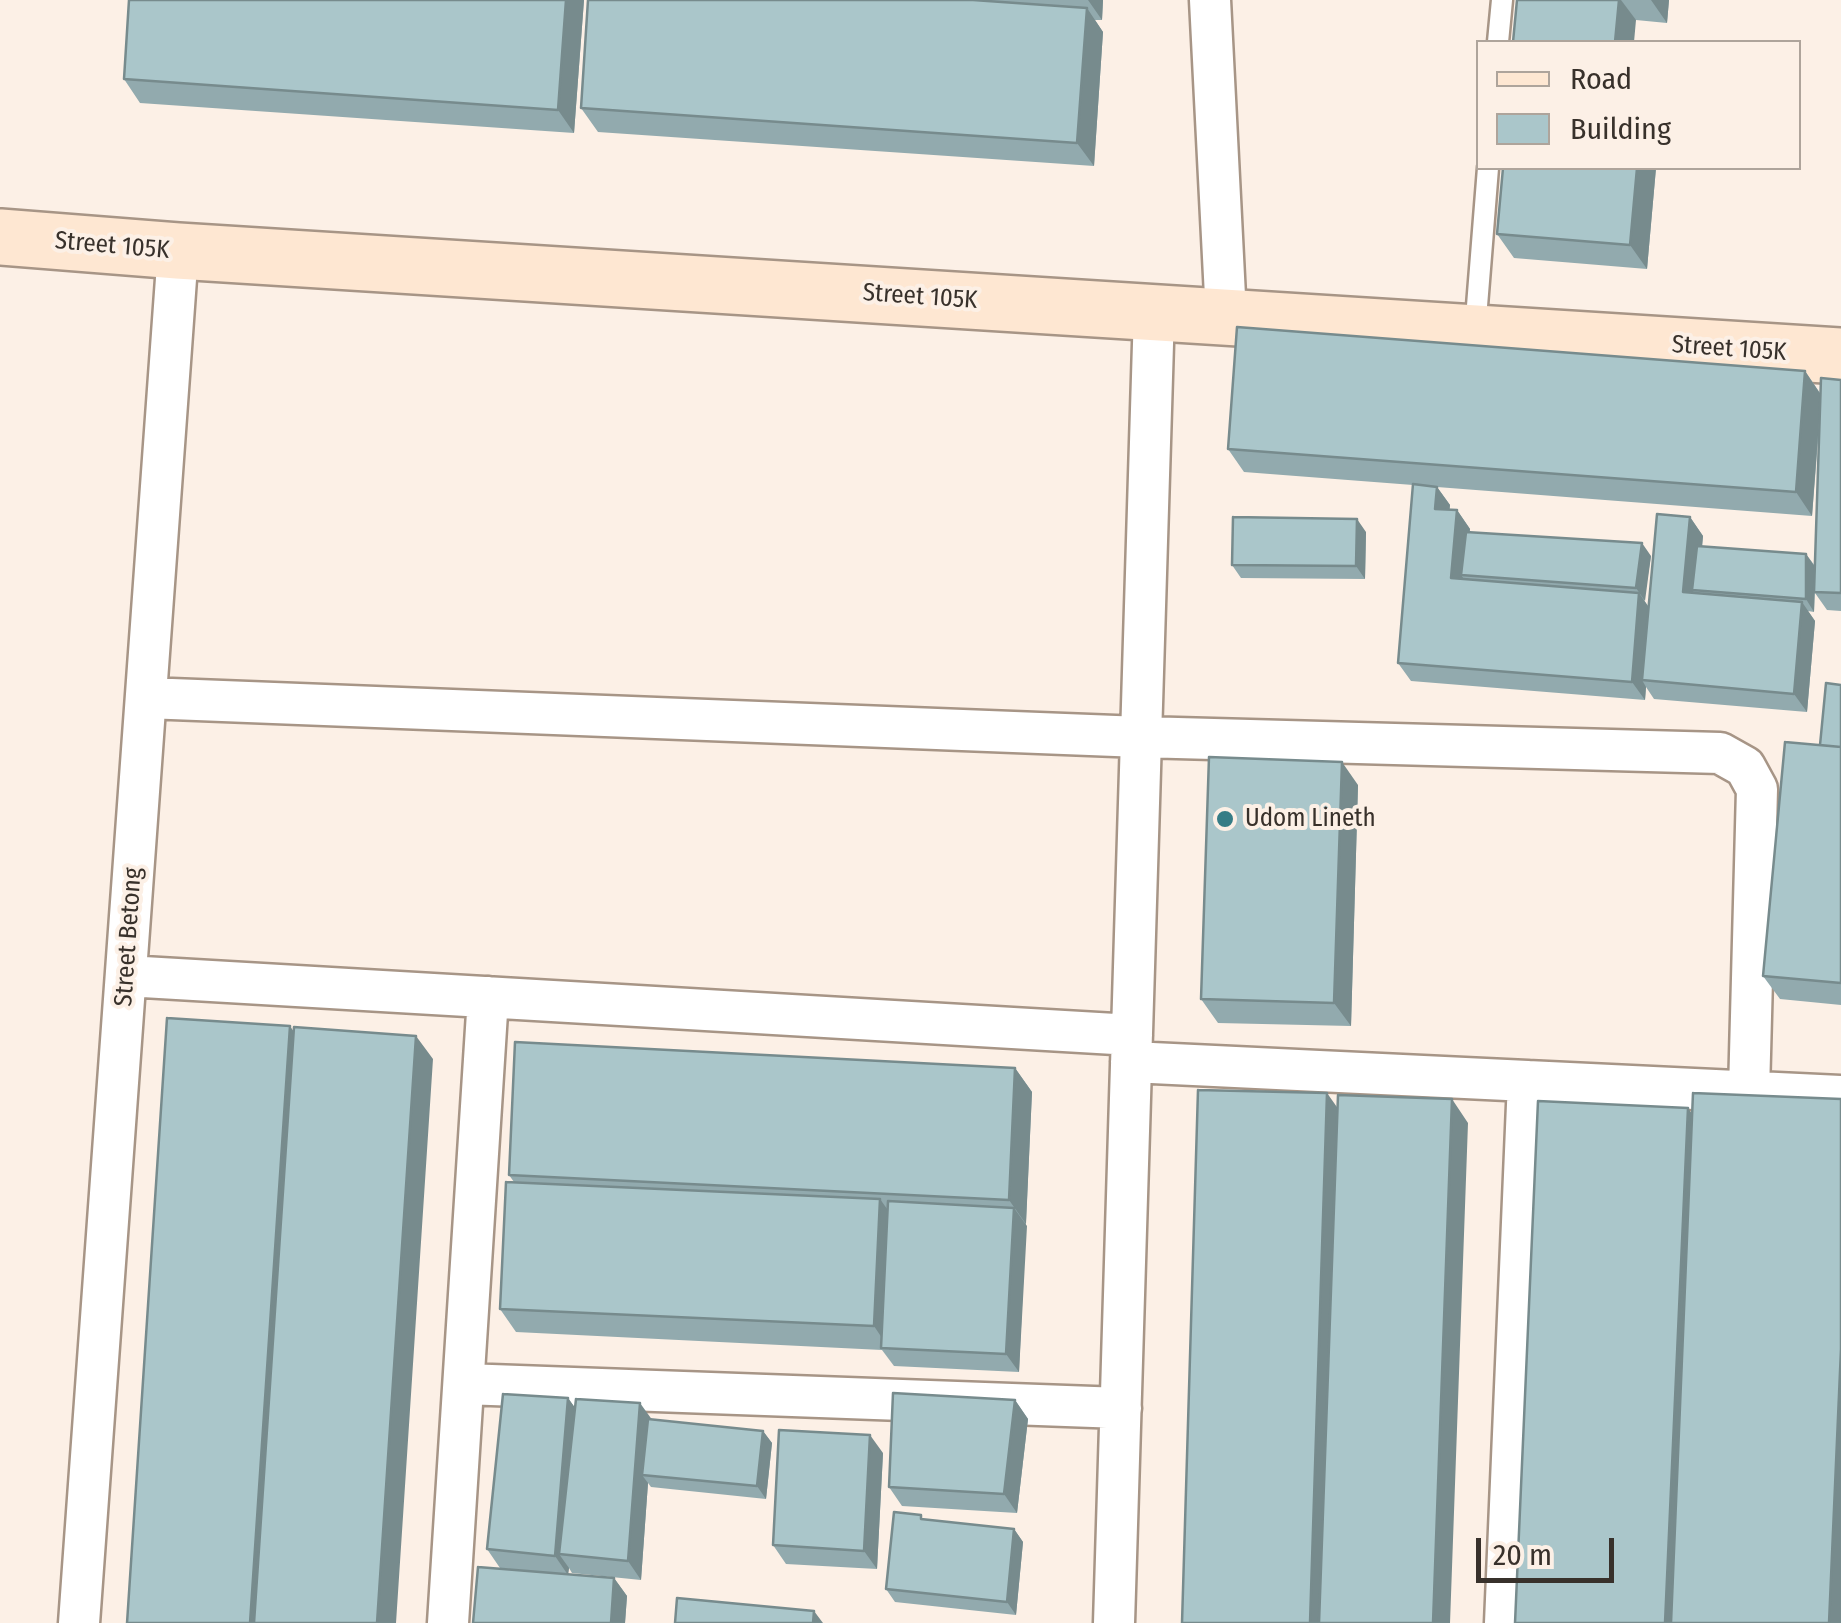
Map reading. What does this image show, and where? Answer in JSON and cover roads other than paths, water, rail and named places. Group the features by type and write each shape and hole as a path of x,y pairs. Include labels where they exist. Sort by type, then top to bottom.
{"main road":[{"name":"Street 105K","path":"0,237 178,252 1841,356"}],"street":[{"path":"1210,0 1226,316"},
{"name":"Street Betong","path":"80,1623 178,252"},
{"path":"1114,1623 1154,311"},
{"path":"146,698 1141,737 1720,752 1745,767 1757,789 1750,1092"},
{"path":"126,976 488,997 1528,1081 1841,1096"},
{"path":"448,1623 488,997"},
{"path":"1505,1623 1528,1081"},
{"path":"464,1384 1121,1408"}],"lane":[{"path":"1498,40 1502,0"},
{"path":"1475,332 1488,170"}],"place":[{"name":"Udom Lineth","path":"1225,819"}]}
